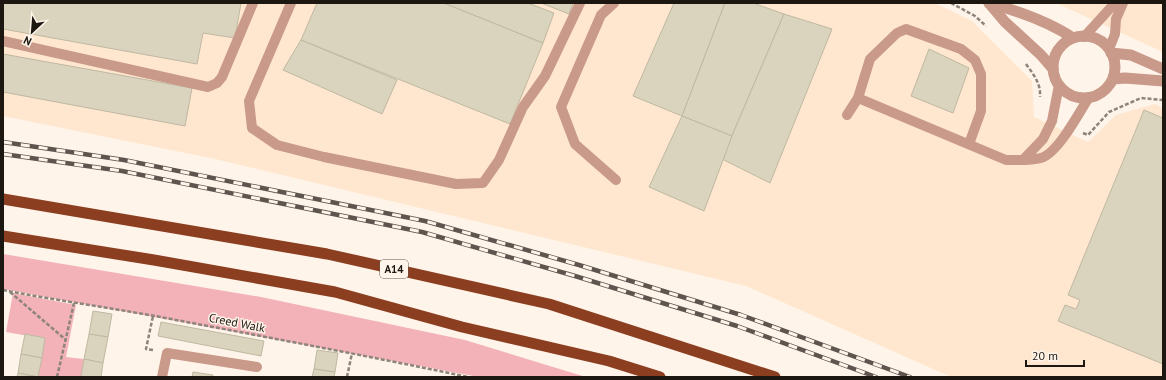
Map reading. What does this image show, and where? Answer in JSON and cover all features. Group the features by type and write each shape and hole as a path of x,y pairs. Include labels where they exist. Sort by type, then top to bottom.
{"highway":[{"name":"A14","path":"3,199 327,254 549,304 775,377"},
{"path":"3,236 154,260 335,292 462,327 609,361 660,377"}],"street":[{"path":"989,3 1014,10 1078,37 1093,38 1102,42 1110,51 1114,61 1112,79 1107,88 1099,94 1089,98 1078,97 1067,93 1059,85 1055,78 1053,69 1054,59 1058,51 1065,43 1078,37"},
{"path":"989,3 1005,22 1041,55 1053,69"},
{"path":"1110,51 1131,55 1163,70"},
{"path":"1112,79 1125,78 1163,80"}],"lane":[{"path":"3,41 208,87 217,83 222,77 253,3"},
{"path":"291,3 249,101 252,128 277,145 324,157 456,184 483,183 499,160 524,107 545,76 580,3"},
{"path":"614,3 601,15 561,107 575,144 616,180"},
{"path":"1078,37 1115,3"},
{"path":"1110,51 1115,34 1116,19 1124,3"},
{"path":"847,115 858,98 870,59 897,33 906,29 960,49 975,60 981,74 980,111 969,144"},
{"path":"1023,160 1043,139 1052,120 1059,85"},
{"path":"858,98 1006,160 1023,160 1042,157 1058,146 1089,98"},
{"path":"162,377 167,353 257,367"}],"path":[{"name":"Creed Walk","path":"3,290 352,353 468,377"},
{"path":"10,291 66,340"},
{"path":"57,377 74,303"},
{"path":"153,316 146,349 167,353"},
{"path":"347,377 352,353"}],"shaded area":[{"path":"3,3 935,3 972,21 1032,81 1034,117 1088,142 1116,115 1155,104 1163,108 1163,377 951,377 746,286 215,159 3,116"},
{"path":"1056,3 1163,3 1163,52"},
{"path":"3,254 261,297 465,340 586,377 479,377 3,289"},
{"path":"13,293 76,305 66,357 84,359 81,377 38,377 45,339 6,332"}],"building":[{"path":"3,3 241,3 235,38 203,33 197,64 3,29"},
{"path":"317,3 444,3 543,43 510,124 301,40"},
{"path":"444,3 528,3 554,13 543,43"},
{"path":"541,3 573,3 569,14"},
{"path":"674,3 725,3 682,116 633,96"},
{"path":"725,3 753,3 784,14 732,136 682,116"},
{"path":"784,14 832,29 770,183 722,159"},
{"path":"301,40 397,80 382,114 283,70"},
{"path":"929,49 969,68 953,113 911,96"},
{"path":"3,54 192,88 185,126 3,92"},
{"path":"1144,110 1163,118 1163,364 1058,321 1065,305 1076,309 1080,300 1068,295"},
{"path":"682,116 732,136 704,211 649,187"},
{"path":"93,311 112,314 108,337 89,334"},
{"path":"161,322 264,341 261,356 158,336"},
{"path":"25,334 45,338 42,358 21,354"},
{"path":"89,334 108,337 103,363 84,359"},
{"path":"317,350 338,353 335,372 314,369"},
{"path":"21,354 42,358 38,377 18,373"},
{"path":"84,359 103,363 101,377 81,377"},
{"path":"314,369 335,372 334,377 312,377"},
{"path":"193,372 213,375 213,377 192,377"},
{"path":"18,373 38,377 17,377"}],"railway":[{"path":"3,142 124,160 425,221 579,265 741,315 910,377"},
{"path":"3,154 122,171 422,232 575,276 737,326 876,377"}]}
